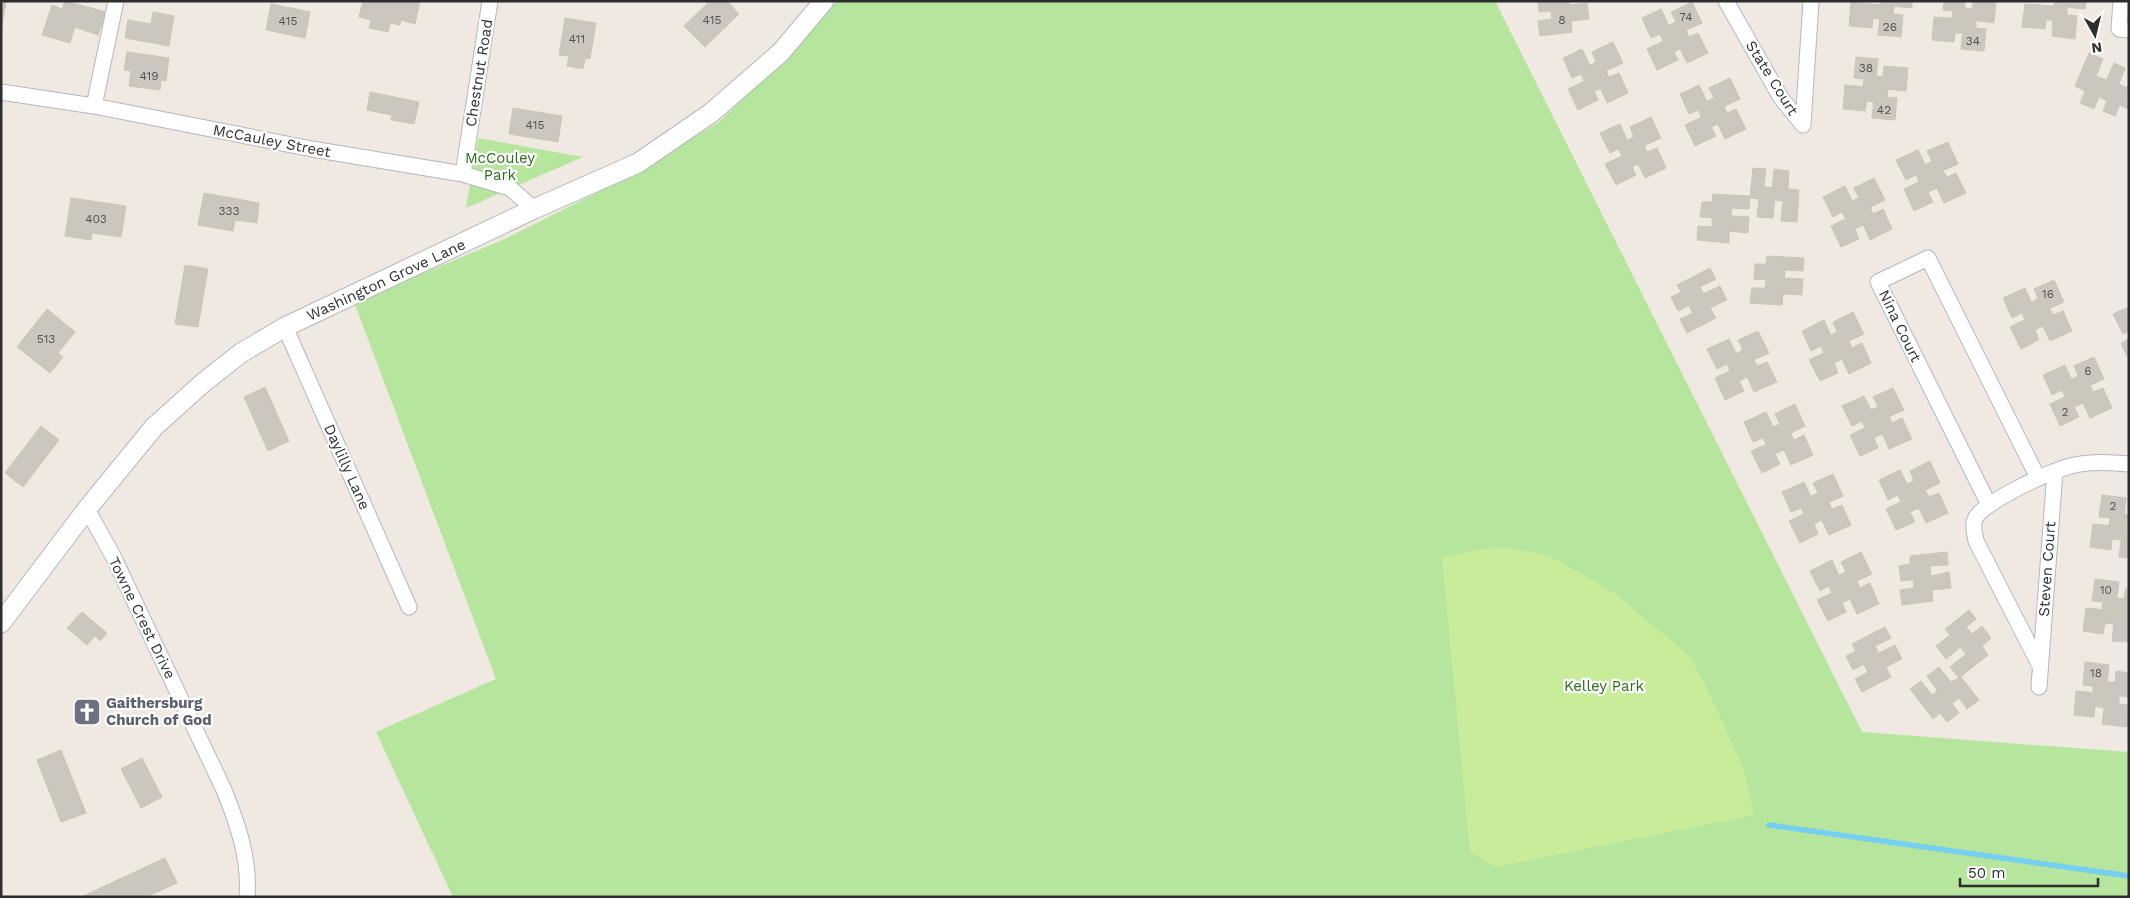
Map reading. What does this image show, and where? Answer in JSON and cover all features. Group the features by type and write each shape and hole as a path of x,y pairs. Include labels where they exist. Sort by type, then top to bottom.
{"street":[{"path":"94,106 116,1"},
{"name":"Chestnut Road","path":"463,174 490,1"},
{"name":"Washington Grove Lane","path":"1,623 87,509 154,427 241,352 285,327 534,209 638,163 711,113 781,52 824,1"},
{"name":"State Court","path":"1726,1 1781,98 1803,125 1811,1"},
{"path":"2121,1 2119,29 2129,30"},
{"name":"McCauley Street","path":"1,92 94,106 312,149 463,174 510,188 534,209"},
{"name":"Nina Court","path":"1989,504 1878,282 1928,258 2038,478"},
{"name":"Daylilly Lane","path":"285,327 409,607"},
{"path":"1989,504 2038,478 2074,465 2090,463 2129,464"},
{"name":"Steven Court","path":"2038,687 2055,471"},
{"name":"Steven Court","path":"1989,504 1976,517 1973,526 1976,542 2040,666"},
{"name":"Towne Crest Drive","path":"87,509 112,556 224,790 240,830 249,875 247,897"}],"green space":[{"name":"Kelley Park","path":"837,1 1495,1 1862,732 2129,752 2129,897 453,897 376,732 496,679 354,302 505,239 622,180 719,122 799,44"},
{"name":"McCouley Park","path":"478,138 583,157 466,208"},
{"name":"Kelley Park","path":"1496,547 1533,552 1553,558 1616,594 1689,656 1707,688 1743,768 1754,815 1496,867 1470,852 1442,557"}],"building":[{"path":"1,1 6,2 1,30"},
{"path":"65,1 106,12 98,35 75,27 70,43 42,35 52,5 62,9"},
{"path":"363,1 420,1 415,24 401,20 400,25 390,23 388,32 369,28 371,20 359,17"},
{"path":"710,1 727,1 739,14 705,47 684,26"},
{"path":"1538,1 1569,1 1570,9 1539,12"},
{"path":"1881,1 1912,1 1912,8 1881,5"},
{"path":"1944,1 1965,1 1964,19 1952,18 1953,11 1943,10"},
{"path":"1973,1 1996,1 1994,23 1964,19 1965,8 1972,9"},
{"path":"2055,1 2086,1 2085,9 2054,6"},
{"path":"1692,2 1702,23 1674,36 1669,25 1676,22 1671,12"},
{"path":"1851,2 1881,5 1879,19 1873,18 1872,28 1849,26"},
{"path":"1587,3 1589,19 1571,21 1572,32 1540,36 1538,21 1552,19 1551,11 1570,9 1569,5"},
{"path":"271,4 310,12 305,38 266,30"},
{"path":"2025,4 2054,6 2053,20 2046,20 2045,29 2022,27"},
{"path":"1881,5 1894,6 1893,14 1903,15 1901,37 1878,35"},
{"path":"2054,6 2067,8 2067,15 2077,16 2075,39 2052,36"},
{"path":"1661,9 1674,36 1663,41 1660,34 1651,38 1642,18"},
{"path":"153,12 174,16 169,46 125,38 128,20 151,24"},
{"path":"1934,17 1964,19 1962,33 1955,33 1954,42 1932,40"},
{"path":"565,18 596,23 590,59 585,58 583,69 567,66 569,56 559,55"},
{"path":"1964,19 1976,21 1976,28 1986,29 1984,51 1961,49"},
{"path":"1686,30 1689,37 1698,33 1708,53 1687,63 1674,36"},
{"path":"1674,36 1680,49 1674,52 1678,60 1657,70 1647,49"},
{"path":"1613,42 1623,63 1595,76 1589,66 1596,62 1592,52"},
{"path":"1582,49 1595,76 1584,81 1581,74 1572,78 1563,58"},
{"path":"127,52 169,58 166,81 161,80 160,90 129,86 131,71 124,70"},
{"path":"2089,53 2103,59 2096,76 2106,80 2094,109 2080,103 2085,91 2075,86"},
{"path":"1856,57 1878,59 1875,88 1863,87 1864,79 1854,78"},
{"path":"2114,63 2125,68 2119,84 2127,88 2115,116 2103,111 2107,101 2099,97"},
{"path":"1884,66 1908,68 1906,91 1875,88 1876,76 1883,77"},
{"path":"1606,71 1609,77 1619,73 1628,93 1607,103 1595,76"},
{"path":"1595,76 1600,89 1594,91 1598,100 1578,110 1568,89"},
{"path":"1730,78 1740,99 1712,112 1707,101 1714,98 1709,88"},
{"path":"2129,83 2129,109 2119,105"},
{"path":"1699,85 1712,112 1701,117 1698,110 1689,114 1680,94"},
{"path":"1845,85 1875,88 1873,102 1867,101 1865,111 1843,109"},
{"path":"1875,88 1888,89 1887,97 1897,98 1895,120 1872,118"},
{"path":"370,92 419,102 414,124 391,120 392,115 367,110"},
{"path":"1724,106 1727,113 1736,109 1746,129 1725,139 1712,112"},
{"path":"513,108 562,116 558,142 509,134"},
{"path":"1712,112 1718,124 1711,127 1716,136 1695,146 1685,125"},
{"path":"1651,117 1661,138 1632,151 1628,140 1634,137 1630,127"},
{"path":"1620,124 1632,151 1622,156 1618,149 1610,153 1600,133"},
{"path":"1948,142 1958,164 1931,176 1925,165 1932,161 1927,151"},
{"path":"1644,145 1647,152 1657,148 1666,168 1645,178 1632,151"},
{"path":"1918,150 1931,176 1919,182 1916,175 1906,180 1896,160"},
{"path":"1632,151 1638,164 1632,167 1636,175 1616,185 1605,164"},
{"path":"1753,168 1766,169 1764,187 1776,188 1773,218 1757,217 1759,199 1750,198"},
{"path":"1774,169 1789,171 1788,189 1799,190 1797,222 1781,221 1783,201 1775,200 1776,188 1772,188"},
{"path":"1943,171 1947,177 1956,173 1966,193 1944,203 1931,176"},
{"path":"1931,176 1937,188 1928,192 1933,202 1914,211 1904,189"},
{"path":"1874,178 1885,200 1858,213 1852,201 1859,198 1854,188"},
{"path":"1845,186 1858,213 1846,219 1842,212 1833,217 1823,197"},
{"path":"204,193 259,203 257,223 235,220 233,231 198,225"},
{"path":"1713,194 1750,196 1749,209 1732,208 1731,219 1700,217 1702,202 1712,202"},
{"path":"71,198 126,206 121,237 92,233 91,240 65,236"},
{"path":"1870,207 1873,214 1883,209 1892,229 1870,240 1858,213"},
{"path":"1858,213 1863,225 1855,229 1859,239 1841,247 1831,226"},
{"path":"1731,216 1749,217 1748,233 1729,231 1729,243 1697,240 1698,226 1712,227 1712,218 1731,219"},
{"path":"1767,256 1804,258 1803,271 1785,270 1784,281 1754,279 1755,264 1766,264"},
{"path":"185,265 208,269 198,327 175,324"},
{"path":"1710,268 1716,279 1700,287 1705,297 1678,311 1671,297 1681,292 1677,285"},
{"path":"1784,278 1803,279 1802,295 1783,294 1782,305 1750,303 1752,288 1765,288 1766,280 1784,281"},
{"path":"2054,280 2064,302 2037,314 2032,302 2038,299 2034,289"},
{"path":"1720,286 1727,300 1710,308 1716,318 1687,333 1680,319 1693,313 1689,306 1705,297 1703,294"},
{"path":"2025,288 2037,314 2025,320 2022,313 2012,318 2003,298"},
{"path":"2129,307 2129,331 2123,334 2113,314"},
{"path":"47,309 75,332 58,353 63,357 50,373 17,347"},
{"path":"2050,309 2053,315 2063,311 2072,331 2050,341 2037,314"},
{"path":"1853,312 1864,334 1836,347 1831,335 1837,332 1833,322"},
{"path":"2037,314 2043,326 2035,330 2039,340 2021,349 2010,327"},
{"path":"1824,320 1836,347 1824,353 1821,346 1811,351 1802,331"},
{"path":"1758,331 1769,353 1742,365 1736,354 1743,350 1738,340"},
{"path":"1729,339 1742,365 1730,371 1727,364 1717,369 1707,349"},
{"path":"2129,339 2129,360 2121,343"},
{"path":"1849,341 1852,348 1862,343 1871,363 1849,374 1836,347"},
{"path":"1836,347 1842,359 1834,363 1838,373 1820,381 1809,360"},
{"path":"2094,357 2104,379 2077,391 2072,379 2078,376 2074,366"},
{"path":"1754,360 1757,366 1767,362 1777,382 1754,392 1742,365"},
{"path":"1742,365 1747,377 1739,381 1744,391 1725,400 1715,378"},
{"path":"2065,365 2077,391 2065,397 2062,390 2052,395 2043,375"},
{"path":"2090,385 2093,392 2103,388 2112,408 2090,418 2077,391"},
{"path":"265,387 289,441 268,451 244,397"},
{"path":"1893,388 1904,410 1877,422 1871,410 1878,407 1873,397"},
{"path":"2077,391 2083,403 2074,407 2079,417 2060,426 2050,404"},
{"path":"1864,396 1877,422 1865,428 1862,421 1852,426 1842,406"},
{"path":"1795,404 1805,426 1779,439 1773,427 1780,424 1775,414"},
{"path":"1766,412 1779,439 1766,444 1763,438 1753,442 1744,422"},
{"path":"1889,416 1892,423 1902,418 1912,439 1889,449 1877,422"},
{"path":"1877,422 1882,434 1874,438 1878,448 1860,456 1850,435"},
{"path":"41,426 59,440 23,487 5,473"},
{"path":"1791,433 1794,440 1804,435 1813,455 1791,465 1779,439"},
{"path":"1779,439 1784,450 1775,454 1780,464 1762,473 1751,451"},
{"path":"1930,461 1940,483 1913,496 1907,484 1914,481 1910,471"},
{"path":"1900,470 1913,496 1901,502 1898,495 1888,500 1879,480"},
{"path":"1833,474 1843,496 1816,508 1811,496 1818,493 1813,483"},
{"path":"1804,482 1816,508 1804,514 1801,508 1791,512 1782,492"},
{"path":"1925,490 1929,497 1939,493 1948,513 1926,523 1913,496"},
{"path":"2102,495 2126,498 2123,527 2109,526 2110,518 2099,517"},
{"path":"1913,496 1919,508 1910,512 1915,522 1896,530 1886,509"},
{"path":"1829,502 1832,509 1842,505 1851,525 1829,535 1816,508"},
{"path":"1816,508 1822,520 1814,524 1818,534 1800,543 1789,521"},
{"path":"2124,514 2129,515 2129,528 2123,527"},
{"path":"2093,524 2123,527 2121,540 2112,539 2111,550 2090,547"},
{"path":"2123,527 2129,528 2129,558 2119,557"},
{"path":"1861,552 1872,574 1844,587 1839,575 1846,572 1841,562"},
{"path":"1947,552 1948,565 1930,566 1931,578 1901,581 1899,566 1910,564 1910,556"},
{"path":"1832,560 1844,587 1832,593 1829,586 1820,591 1810,571"},
{"path":"1949,572 1951,588 1932,590 1933,601 1902,605 1900,590 1914,588 1913,580"},
{"path":"2095,579 2119,582 2115,611 2102,610 2103,602 2092,601"},
{"path":"1857,581 1860,588 1870,583 1879,604 1857,614 1844,587"},
{"path":"1844,587 1850,599 1842,603 1846,612 1828,621 1817,600"},
{"path":"2126,588 2129,588 2129,613 2115,611 2117,598 2124,599"},
{"path":"2086,608 2115,611 2114,624 2105,623 2103,634 2083,631"},
{"path":"1969,610 1976,619 1966,627 1974,636 1946,659 1936,646 1950,635 1945,629"},
{"path":"2115,611 2129,613 2129,642 2112,641"},
{"path":"82,612 107,633 100,641 95,636 87,645 67,628"},
{"path":"1982,626 1991,638 1982,646 1988,655 1959,678 1950,667 1966,654 1960,647 1974,636 1972,634"},
{"path":"1885,627 1891,638 1875,646 1880,656 1853,670 1846,656 1856,651 1852,644"},
{"path":"1895,645 1902,659 1886,667 1891,677 1862,692 1855,679 1868,672 1864,665 1880,656 1879,653"},
{"path":"2085,662 2109,665 2106,694 2093,693 2093,686 2083,685"},
{"path":"1939,667 1951,682 1961,677 1979,700 1967,709 1959,698 1952,703 1941,688 1938,691 1927,676"},
{"path":"2116,671 2129,673 2129,697 2106,694 2107,682 2115,682"},
{"path":"1921,681 1932,695 1941,688 1959,713 1947,722 1940,713 1933,719 1910,689"},
{"path":"2076,691 2106,694 2104,708 2095,706 2094,717 2074,715"},
{"path":"2106,694 2119,696 2119,704 2129,705 2127,727 2102,724"},
{"path":"61,750 86,813 61,822 37,760"},
{"path":"142,758 162,797 141,808 121,769"},
{"path":"165,858 177,883 146,897 81,897"}],"waterway":[{"path":"1769,825 2129,876"}],"place":[{"name":"Gaithersburg Church of God","path":"87,712"}]}
